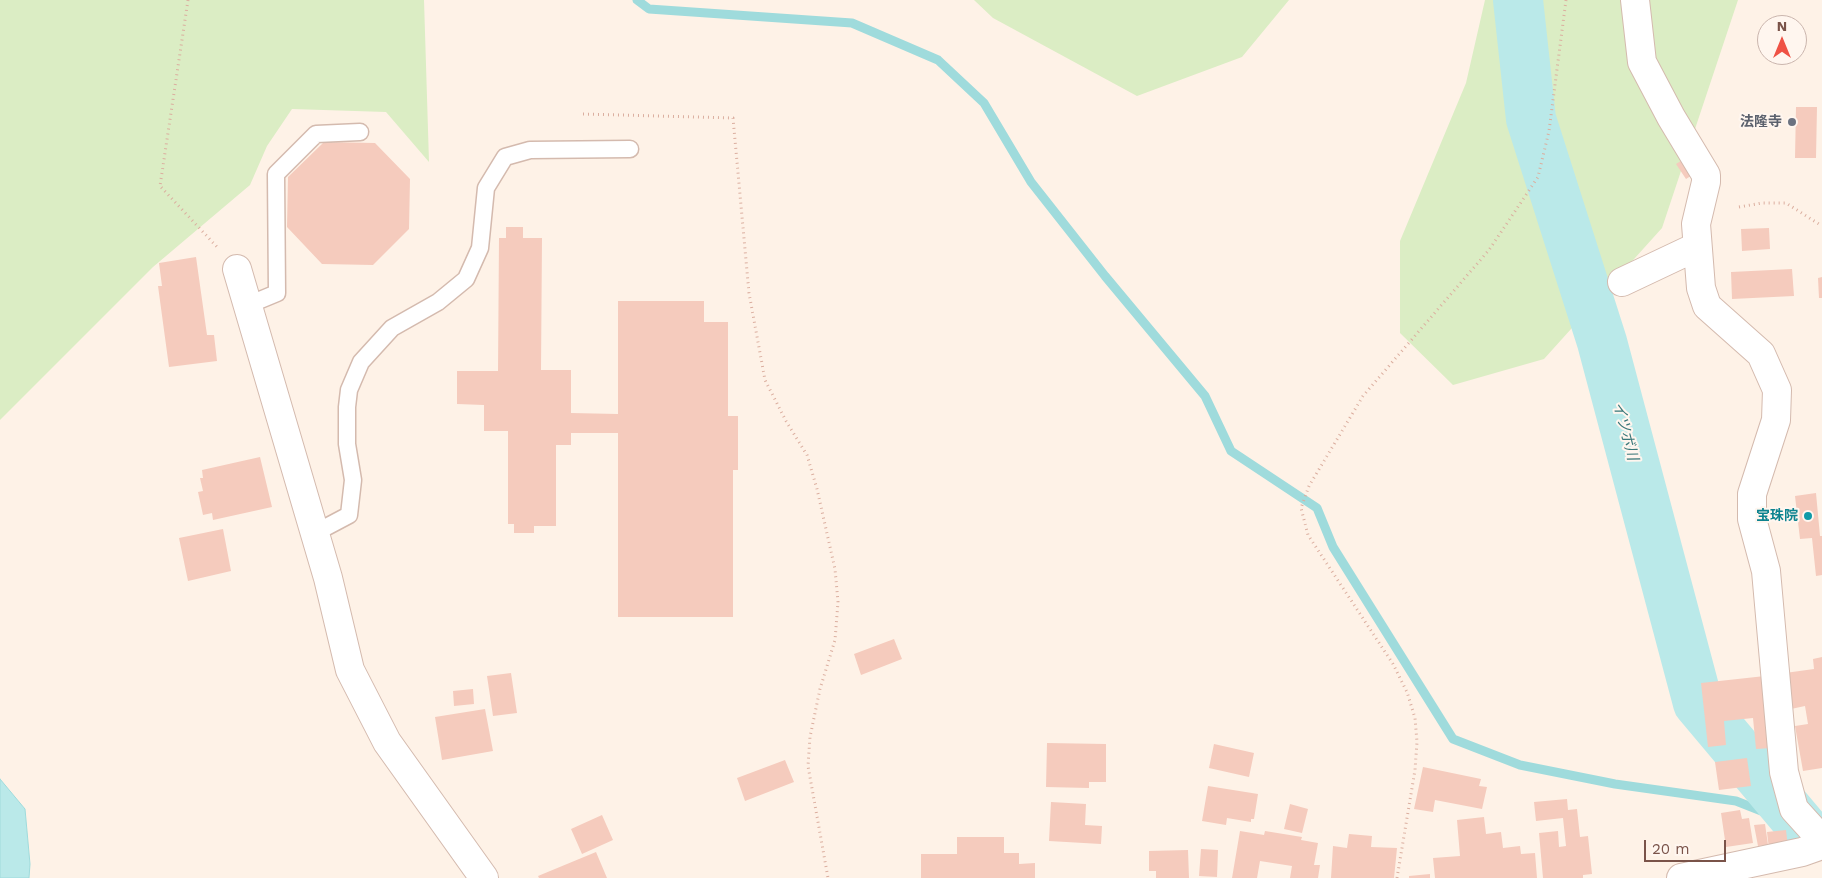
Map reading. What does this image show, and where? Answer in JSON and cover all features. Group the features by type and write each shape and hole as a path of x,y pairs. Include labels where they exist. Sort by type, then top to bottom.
{"street":[{"path":"1635,0 1642,62 1671,117 1706,175 1696,224 1696,247 1701,288 1708,306 1761,354 1777,390 1776,420 1752,494 1752,519 1766,571 1784,772 1794,810 1822,840"},
{"path":"1622,282 1696,247"},
{"path":"238,269 328,578 350,670 386,742 484,878"},
{"path":"1681,878 1802,852 1822,845"}],"lane":[{"path":"248,305 277,293 276,174 316,134 360,132"},
{"path":"315,533 349,515 353,480 348,444 347,407 349,390 361,362 392,328 438,302 466,279 480,248 486,188 504,157 530,150 630,149"}],"path":[{"path":"188,0 160,186 238,269"},
{"path":"1397,878 1415,770 1417,742 1415,718 1407,692 1393,664 1308,535 1301,508 1309,486 1363,396 1489,250 1538,177 1549,131 1566,0"},
{"path":"583,114 732,118 749,293 765,380 786,421 807,455 817,489 835,569 838,602 834,640 820,689 810,736 808,766 828,878"},
{"path":"1739,207 1762,203 1786,203 1822,226"}],"green space":[{"path":"0,0 424,0 429,162 386,112 292,109 267,146 250,185 153,267 0,420"},
{"path":"974,0 1289,0 1242,57 1137,96 993,18"},
{"path":"1485,0 1738,0 1662,228 1544,359 1453,385 1400,333 1400,241 1466,83"}],"water":[{"path":"0,779 25,809 30,864 29,878 0,878"}],"building":[{"path":"1796,107 1817,107 1816,158 1795,158"},
{"path":"324,142 375,143 410,179 409,229 373,265 322,264 287,227 288,177"},
{"path":"1684,159 1694,174 1686,179 1676,164"},
{"path":"506,227 523,227 523,238 542,238 541,370 571,370 571,413 618,414 618,301 704,301 704,322 728,322 728,416 738,416 738,470 733,470 733,617 618,617 618,433 571,433 571,445 556,445 556,526 534,526 534,533 514,533 514,524 508,524 508,431 484,431 484,405 457,404 457,371 498,371 499,238 506,238"},
{"path":"1769,228 1770,249 1742,251 1741,229"},
{"path":"196,257 207,335 214,335 217,361 169,367 158,286 162,286 159,263"},
{"path":"1792,269 1794,296 1732,299 1731,272"},
{"path":"1822,277 1822,298 1819,298 1818,278"},
{"path":"260,457 272,507 213,520 212,513 203,515 198,492 203,491 200,478 203,478 202,470"},
{"name":"宝珠院","path":"1816,493 1820,536 1822,536 1822,575 1816,576 1812,538 1800,539 1795,496"},
{"path":"223,529 231,571 188,581 179,538"},
{"path":"894,639 902,659 861,675 854,654"},
{"path":"1822,657 1822,768 1803,771 1795,726 1808,724 1805,706 1791,709 1785,673 1814,669 1813,659"},
{"path":"511,673 517,713 493,716 487,676"},
{"path":"1765,676 1772,748 1756,749 1753,718 1724,721 1726,745 1708,747 1701,683"},
{"path":"473,689 474,704 454,706 453,691"},
{"path":"485,709 493,751 442,760 435,717"},
{"path":"1047,743 1106,744 1106,782 1089,782 1089,788 1046,787"},
{"path":"1214,744 1254,753 1249,777 1209,768"},
{"path":"1747,758 1751,786 1719,790 1715,762"},
{"path":"785,760 794,782 745,801 737,778"},
{"path":"1423,767 1481,779 1479,786 1487,787 1482,809 1435,800 1433,812 1414,809"},
{"path":"1208,786 1258,794 1254,819 1251,819 1251,822 1227,818 1226,825 1202,821"},
{"path":"1567,799 1568,810 1577,809 1580,837 1588,836 1592,874 1583,875 1583,878 1543,878 1539,833 1558,831 1559,847 1566,846 1563,818 1536,821 1534,802"},
{"path":"1051,802 1086,804 1085,825 1102,826 1101,844 1049,841"},
{"path":"1290,804 1308,809 1302,833 1284,829"},
{"path":"1740,810 1742,819 1749,818 1753,843 1726,847 1721,813"},
{"path":"602,815 613,840 582,854 571,829"},
{"path":"1484,817 1486,834 1501,832 1503,848 1520,846 1521,854 1535,853 1537,878 1435,878 1433,858 1460,856 1457,820"},
{"path":"1765,824 1768,845 1758,846 1754,825"},
{"path":"1786,830 1788,847 1769,849 1767,832"},
{"path":"1240,831 1264,835 1265,831 1302,837 1301,840 1318,843 1314,865 1320,865 1318,878 1290,878 1292,866 1260,861 1257,878 1232,878"},
{"path":"1349,834 1372,836 1371,847 1397,848 1394,878 1331,878 1333,846 1347,848"},
{"path":"957,837 1004,837 1004,853 1019,853 1019,864 1035,863 1035,878 921,878 921,854 957,854"},
{"path":"1201,849 1218,850 1217,877 1199,876"},
{"path":"1188,850 1189,878 1156,878 1156,871 1149,871 1149,851"},
{"path":"596,852 607,878 539,878 538,876"},
{"path":"1430,874 1430,878 1409,878 1409,876"}],"waterway":[{"path":"637,0 649,9 852,23 938,60 984,103 1031,182 1105,276 1205,396 1231,451 1317,508 1333,547 1453,739 1520,765 1615,784 1736,801 1797,825"},
{"name":"イツボ川","path":"1518,0 1531,119 1602,342 1698,703 1803,828"}],"place":[{"name":"法隆寺","path":"1792,122"},
{"name":"宝珠院","path":"1808,516"}]}
